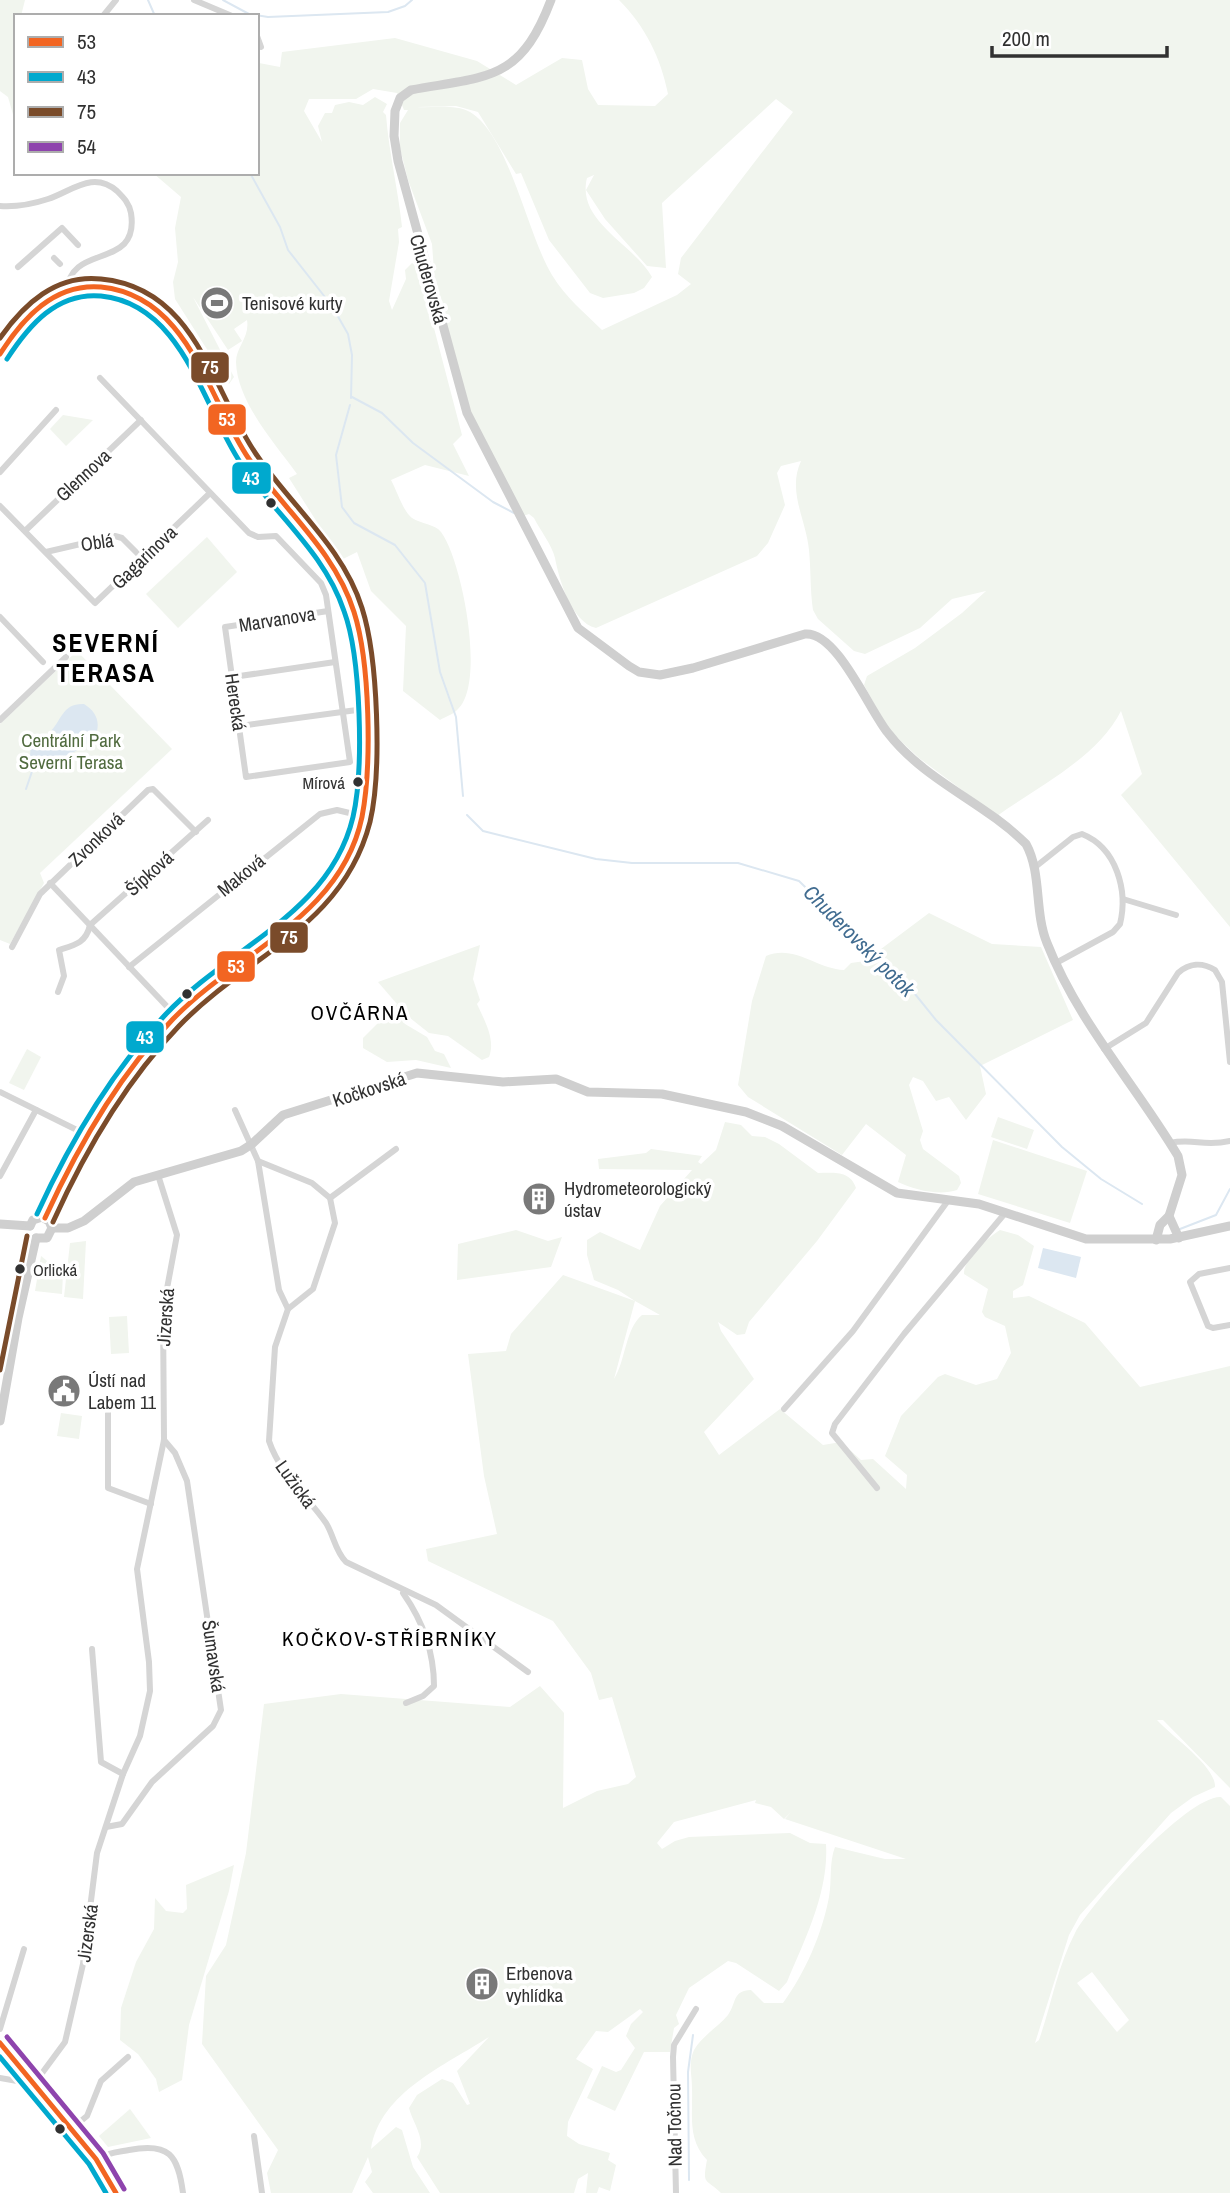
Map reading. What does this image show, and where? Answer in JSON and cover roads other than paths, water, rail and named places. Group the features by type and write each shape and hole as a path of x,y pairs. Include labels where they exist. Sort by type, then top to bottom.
{"street":[{"path":"105,14 116,0"},
{"path":"194,0 227,14"},
{"name":"Chuderovská","path":"551,0 531,41 505,69 411,90 400,98 395,111 394,136 404,184 467,413 578,628 639,672 660,674 693,668 805,634 823,638 843,662 897,744 925,769 1015,833 1026,845 1034,868"},
{"path":"259,42 261,47"},
{"path":"0,206 43,201 92,181 109,185 128,203 131,221 127,238 112,254 79,263 68,279 67,291"},
{"path":"18,267 62,228 78,245"},
{"path":"54,258 60,264"},
{"path":"0,354 17,328 35,309 67,291 103,286 134,293 147,299 175,325 240,447 258,473 324,551 347,590 360,638 364,709 362,816 342,868 315,905 210,985 176,1016 128,1070 85,1134 45,1218"},
{"path":"100,378 249,533 258,537 276,536 321,583 328,611 343,712"},
{"path":"0,472 56,410"},
{"name":"Glennova","path":"25,530 141,420"},
{"name":"Gagarinova","path":"46,552 95,603 210,493"},
{"path":"0,506 46,552"},
{"name":"Oblá","path":"46,552 115,536 122,538 142,558"},
{"name":"Marvanova","path":"225,627 328,611"},
{"path":"0,617 43,662"},
{"name":"Herecká","path":"225,627 246,777 350,762 343,712"},
{"path":"0,720 66,657"},
{"path":"233,677 335,662"},
{"path":"240,726 364,709"},
{"name":"Zvonková","path":"12,947 36,899 148,790 153,789 196,832"},
{"name":"Maková","path":"130,967 320,814 337,810 362,816"},
{"name":"Šípková","path":"58,992 64,978 59,950 79,944 87,935 90,925 208,820"},
{"path":"1056,964 1113,932 1121,924 1123,899 1118,871 1090,837 1082,834 1073,837 1034,868 1040,921 1056,964 1104,1049 1170,1143 1182,1168 1170,1226 1156,1240"},
{"path":"50,883 176,1016"},
{"path":"1123,899 1172,914 1166,923"},
{"path":"1104,1049 1146,1023 1178,973 1184,967 1199,964 1215,970 1222,982 1230,1062"},
{"name":"Kočkovská","path":"52,1228 68,1228 84,1221 131,1183 241,1151 283,1115 417,1073 503,1082 556,1079 588,1093 662,1094 716,1105 782,1126 897,1193 947,1202 979,1204 1086,1239 1156,1240 1170,1226 1230,1226"},
{"path":"0,1092 85,1134"},
{"path":"0,1176 36,1110"},
{"path":"236,1110 258,1161 279,1290 288,1309 313,1289 335,1223 330,1198 312,1183 258,1161"},
{"path":"1170,1143 1184,1140 1209,1146 1230,1141"},
{"path":"330,1198 396,1149"},
{"name":"Jizerská","path":"34,2084 65,2042 83,1964 97,1853 123,1774 140,1736 150,1691 137,1569 164,1440 163,1310 177,1236 158,1175"},
{"path":"784,1409 853,1331 947,1202"},
{"path":"877,1488 831,1433 835,1424 904,1334 1007,1211"},
{"path":"30,1226 36,1218 45,1218"},
{"path":"36,1238 47,1238 52,1228 45,1218"},
{"path":"0,1224 30,1226"},
{"path":"0,1421 23,1293 36,1238 30,1226"},
{"path":"1230,1268 1199,1275 1190,1282 1208,1326 1213,1328 1230,1325"},
{"name":"Lužická","path":"288,1309 273,1360 270,1441 273,1452 302,1495 328,1526 343,1559 402,1591 423,1598 453,1616 492,1649 528,1672"},
{"path":"108,1402 108,1488 151,1504"},
{"name":"Šumavská","path":"106,1827 122,1824 152,1783 213,1726 222,1710 187,1481 175,1453 164,1440"},
{"path":"402,1591 421,1620 429,1647 434,1686 423,1696 406,1703"},
{"path":"92,1649 101,1762 123,1774"},
{"path":"0,2029 24,1949"},
{"name":"Nad Točnou","path":"676,2193 674,2045 696,2009"},
{"path":"0,2043 96,2159 116,2193"},
{"path":"71,2129 87,2116 101,2081 128,2057"},
{"path":"0,2078 34,2084"},
{"path":"254,2136 262,2193"},
{"path":"96,2159 146,2146 161,2148 178,2164 183,2193"}],"waterway":[{"name":"Chuderovský potok","path":"148,0 154,14"},
{"path":"223,0 249,14"},
{"path":"259,16 388,12 405,6 412,0"},
{"name":"Chuderovský potok","path":"251,175 280,227 288,250 332,306 348,334 352,355 351,398"},
{"path":"352,397 382,413 413,443 493,502 514,513"},
{"name":"Chuderovský potok","path":"350,405 336,455 342,507 354,523 395,545 425,583 440,672 456,717 463,796"},
{"path":"26,789 37,757"},
{"name":"Chuderovský potok","path":"467,815 483,831 596,859 632,863 738,863 799,881 915,994 936,1020 1062,1147 1101,1179 1142,1204"},
{"name":"Chuderovský potok","path":"1180,1229 1216,1215 1230,1189"},
{"path":"689,2180 688,2072 693,2035"}],"place":[{"name":"Tenisové kurty","path":"217,303"},
{"name":"Mírová","path":"358,782"},
{"name":"Hydrometeorologický ústav","path":"539,1199"},
{"name":"Orlická","path":"20,1269"},
{"name":"Ústí nad Labem 11","path":"64,1391"},
{"name":"Erbenova vyhlídka","path":"482,1984"}],"district":[{"name":"SEVERNÍ TERASA","path":"106,658"},
{"name":"OVČÁRNA","path":"360,1013"},
{"name":"KOČKOV-STŘÍBRNÍKY","path":"390,1639"}],"park label":[{"name":"Centrální Park Severní Terasa","path":"71,751"}]}
